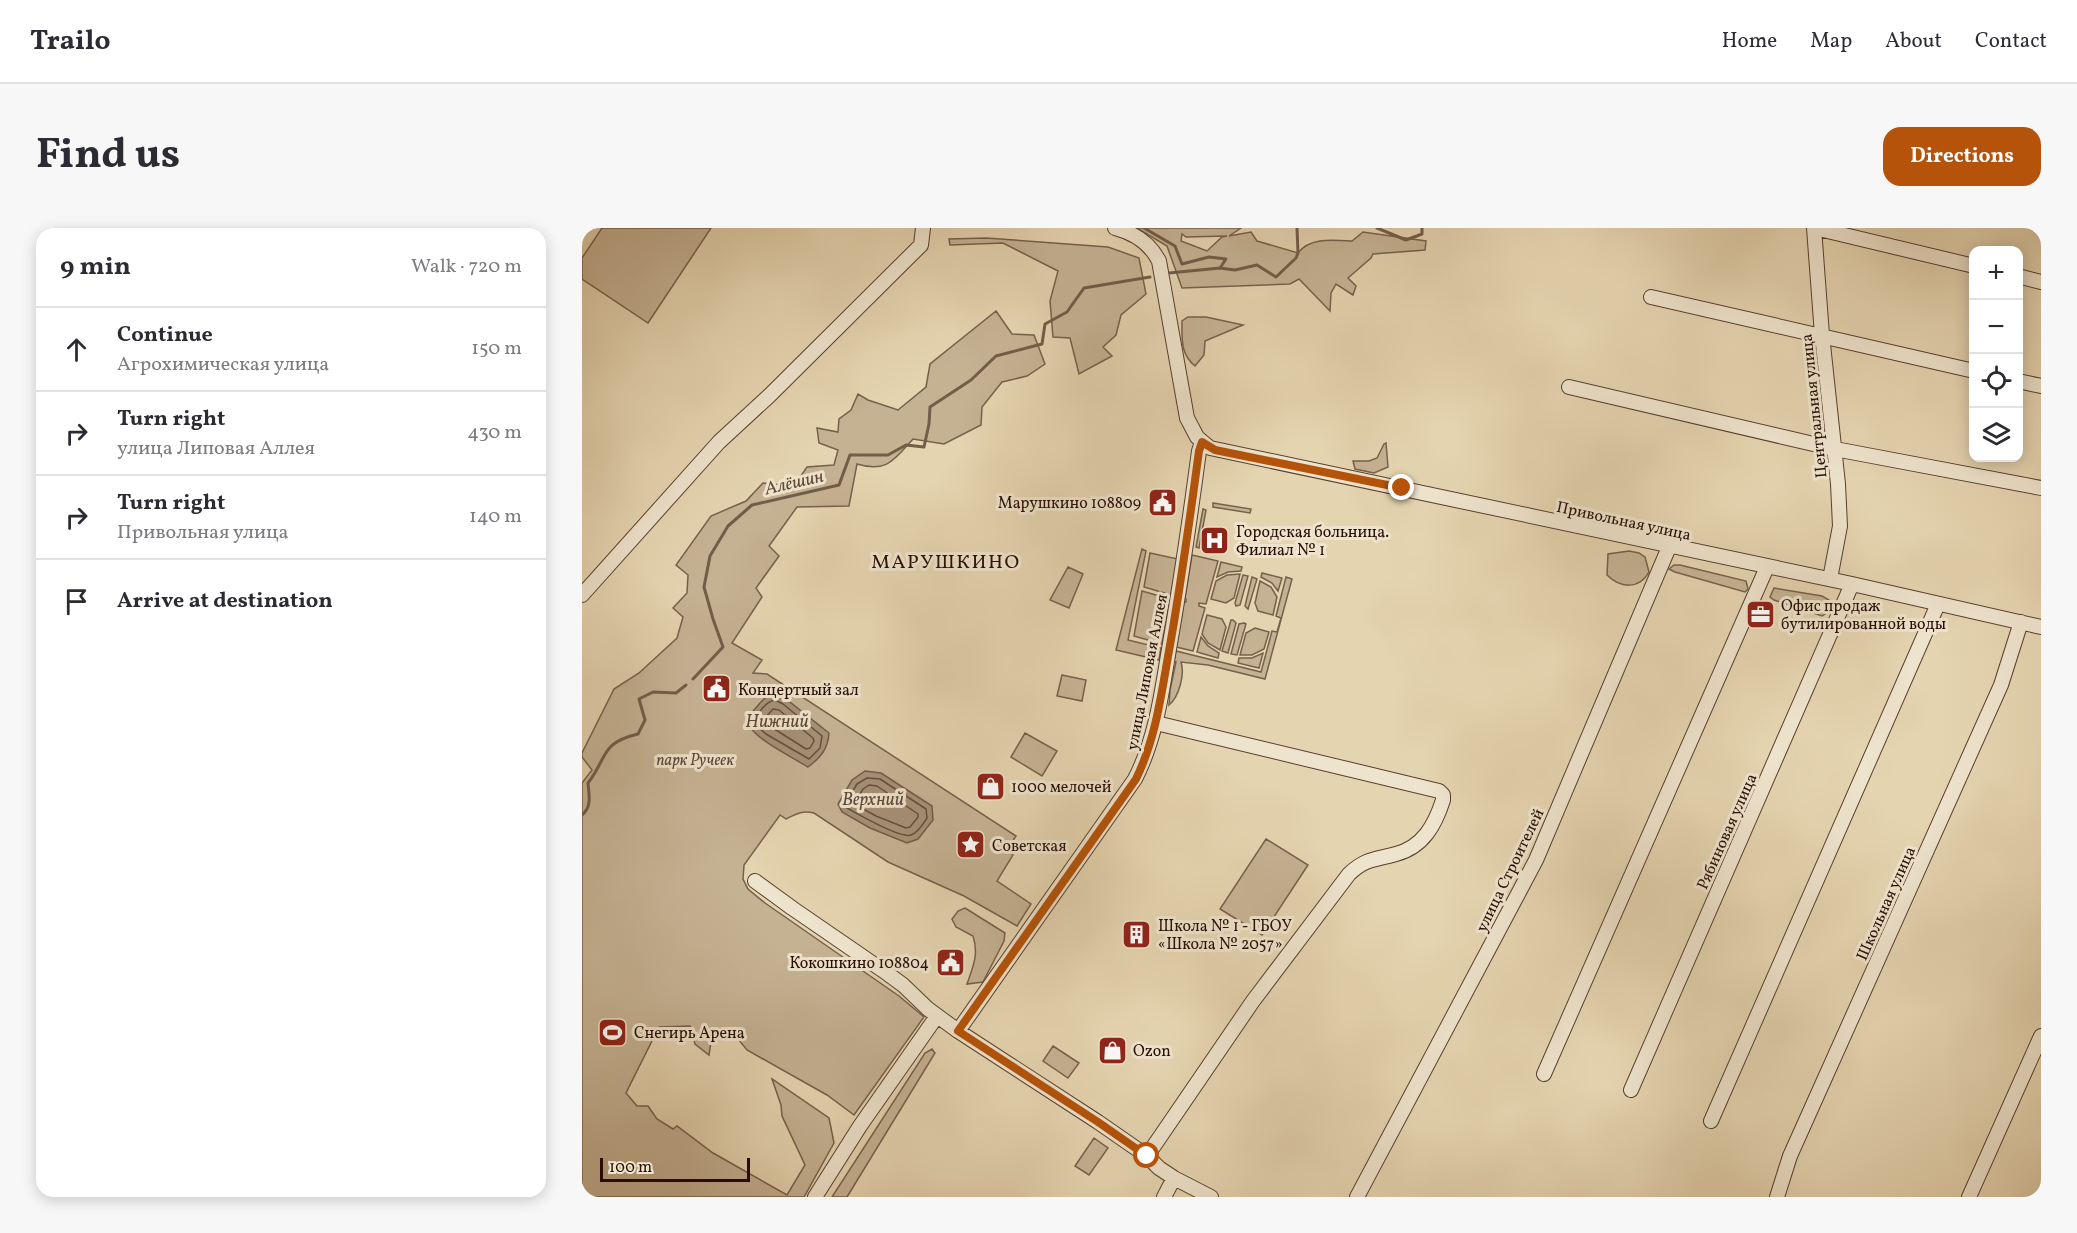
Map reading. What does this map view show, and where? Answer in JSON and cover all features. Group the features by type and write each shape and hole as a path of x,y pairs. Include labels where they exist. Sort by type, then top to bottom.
{"street":[{"path":"582,595 719,442 769,396 921,245 923,228"},
{"path":"1115,228 1138,238 1152,249 1160,265 1185,408 1191,428 1202,442"},
{"path":"1815,228 1969,265"},
{"name":"Центральная улица","path":"1815,228 1822,335 1835,449 1840,526 1830,579"},
{"path":"2023,277 2041,282"},
{"path":"1651,297 1969,369"},
{"path":"2023,382 2041,386"},
{"path":"1569,387 1835,449 2041,488"},
{"name":"Привольная улица","path":"1202,442 1215,450 1830,579 2041,627"},
{"name":"улица Липовая Аллея","path":"958,1031 1136,779 1149,751 1179,594 1202,442"},
{"name":"улица Строителей","path":"1357,1197 1536,860 1669,547"},
{"path":"1544,1074 1767,567"},
{"name":"Рябиновая улица","path":"1631,1090 1852,584"},
{"path":"1711,1121 1938,604"},
{"name":"Школьная улица","path":"1777,1197 1790,1156 2001,685 2021,622"},
{"path":"1147,1156 1253,1001 1349,874 1369,860 1394,855 1416,846 1428,834 1443,800 1443,795 1439,790 1156,723"},
{"path":"755,880 896,979 937,1016 958,1031 1098,1122 1174,1178 1211,1197"},
{"path":"815,1197 860,1126 937,1016"},
{"path":"1969,1197 2041,1036"},
{"path":"1164,1197 1174,1178"}],"green space":[{"path":"602,228 711,228 648,323 582,279 582,258"},
{"path":"1137,228 1241,228 1229,236 1251,232 1257,241 1298,253 1315,242 1352,241 1363,232 1426,241 1425,250 1373,254 1348,278 1356,286 1353,295 1336,284 1331,293 1330,311 1299,279 1290,284 1182,288 1167,246","holes":["1182,234 1186,237 1227,236 1222,237 1207,251 1181,241"]},
{"path":"986,238 1108,247 1139,258 1146,294 1121,315 1116,335 1103,347 1112,356 1079,374 1070,338 1053,337 1050,301 1058,271 1003,243 950,245 949,239"},
{"name":"парк Ручеек","path":"996,311 1012,334 1034,335 1045,364 1027,376 1002,382 982,407 981,425 944,444 913,439 895,459 883,466 857,464 849,506 797,507 769,546 779,556 756,588 762,597 732,643 762,660 753,673 767,674 1016,836 1007,850 1013,855 997,881 1031,904 1017,926 964,896 888,862 814,813 803,812 786,819 780,815 744,865 743,879 748,889 899,996 924,1017 854,1115 827,1095 747,1050 730,1029 712,1035 709,1055 695,1044 690,1026 659,1027 626,1093 637,1106 648,1106 657,1119 673,1129 677,1126 713,1153 787,1195 805,1165 782,1116 781,1105 772,1079 829,1118 834,1143 804,1197 582,1197 582,783 592,770 582,757 582,753 614,689 639,673 677,638 683,617 673,608 687,593 688,575 676,565 711,516 746,501 763,483 794,486 807,467 834,465 838,450 819,443 817,428 838,432 839,419 851,410 858,394 868,400 898,410 926,387 930,364"},
{"path":"1188,317 1206,317 1243,325 1205,341 1204,355 1195,366 1184,351 1183,345 1182,321"},
{"path":"1386,443 1388,467 1374,473 1355,469 1353,461 1369,461 1377,458"},
{"path":"1213,503 1251,509 1250,513 1213,507"},
{"path":"1203,509 1206,510 1199,548 1196,547"},
{"path":"1142,549 1146,551 1128,640 1161,648 1159,660 1116,650"},
{"path":"1629,551 1645,557 1649,572 1640,582 1623,585 1607,575 1608,554"},
{"path":"1150,553 1178,559 1171,595 1144,587"},
{"path":"1192,555 1218,561 1206,604 1199,603 1199,606 1205,608 1193,651 1176,647 1184,602 1186,602"},
{"path":"1221,562 1242,567 1241,571 1228,572 1217,577"},
{"path":"1674,565 1746,581 1748,589 1745,592 1669,569"},
{"path":"1068,567 1083,574 1069,608 1050,600"},
{"path":"1262,573 1282,578 1278,591 1272,583 1261,577"},
{"path":"1240,574 1234,598 1226,603 1211,599 1216,581 1227,575"},
{"path":"1243,575 1248,576 1240,605 1236,606 1235,603"},
{"path":"1252,577 1257,579 1248,609 1245,606"},
{"path":"1286,577 1292,579 1265,679 1208,665 1181,662 1180,685 1176,697 1169,705 1176,651 1261,672 1272,631 1277,632 1281,618 1276,616"},
{"path":"1260,581 1271,587 1277,597 1273,615 1258,611 1255,603"},
{"path":"1774,588 1822,596 1829,600 1825,614 1822,616 1774,600 1770,597"},
{"path":"1142,591 1170,599 1162,644 1134,636"},
{"path":"1207,615 1222,619 1226,627 1220,650 1208,643 1202,634"},
{"path":"1231,620 1236,623 1228,653 1222,651"},
{"path":"1239,624 1246,624 1237,655 1231,654"},
{"path":"1255,628 1269,632 1264,649 1252,655 1240,655 1246,633"},
{"path":"1201,637 1208,646 1219,653 1218,658 1197,652"},
{"path":"1263,653 1259,668 1238,663 1239,658 1252,658"},
{"path":"1062,675 1086,680 1082,701 1057,696"},
{"path":"1025,733 1057,751 1042,776 1011,757"},
{"path":"1266,839 1308,865 1262,935 1220,909"},
{"path":"965,908 1005,933 1004,941 983,982 967,984 974,960 975,943 973,936 956,927 952,919 958,911"},
{"path":"1053,1046 1079,1063 1068,1078 1043,1061"},
{"path":"932,1049 935,1053 847,1197 832,1197 925,1053"},
{"path":"1094,1138 1108,1148 1089,1175 1075,1166"}],"water":[{"name":"Нижний","path":"776,694 786,699 829,733 823,752 808,767 765,741 751,728 749,721 754,710 766,697"},
{"name":"Верхний","path":"865,771 881,773 932,806 933,820 918,839 907,843 870,828 842,812 838,804 852,780"}],"waterway":[{"path":"1144,228 1175,246 1182,264 1209,257 1226,259 1220,268"},
{"path":"1169,273 1220,268 1235,270 1257,265 1276,277 1296,258 1298,253 1297,228"},
{"path":"1377,228 1406,240 1422,234 1422,228"},
{"name":"Алёшин","path":"693,679 723,647 704,587 710,556 728,526 752,505 839,485 850,455 888,455 906,445 924,447 930,407 971,380 996,356 1042,344 1045,324 1067,312 1084,288 1150,277"},
{"name":"Алёшин","path":"582,815 589,805 588,783 606,752 617,742 638,734 645,720 639,699 653,692 676,693 686,685"}],"place":[{"name":"Марушкино 108809","path":"1162,502"},
{"name":"Городская больница. Филиал № 1","path":"1215,540"},
{"name":"Офис продаж бутилированной воды","path":"1760,614"},
{"name":"Концертный зал","path":"717,689"},
{"name":"1000 мелочей","path":"990,786"},
{"name":"Советская","path":"971,845"},
{"name":"Школа № 1 - ГБОУ «Школа № 2057»","path":"1137,934"},
{"name":"Кокошкино 108804","path":"950,962"},
{"name":"Снегирь Арена","path":"613,1032"},
{"name":"Ozon","path":"1112,1050"}],"district":[{"name":"МАРУШКИНО","path":"946,561"}],"route":[{"path":"1147,1156 958,1031 1136,779 1149,751 1178,599 1202,442 1215,450 1402,488"}]}
